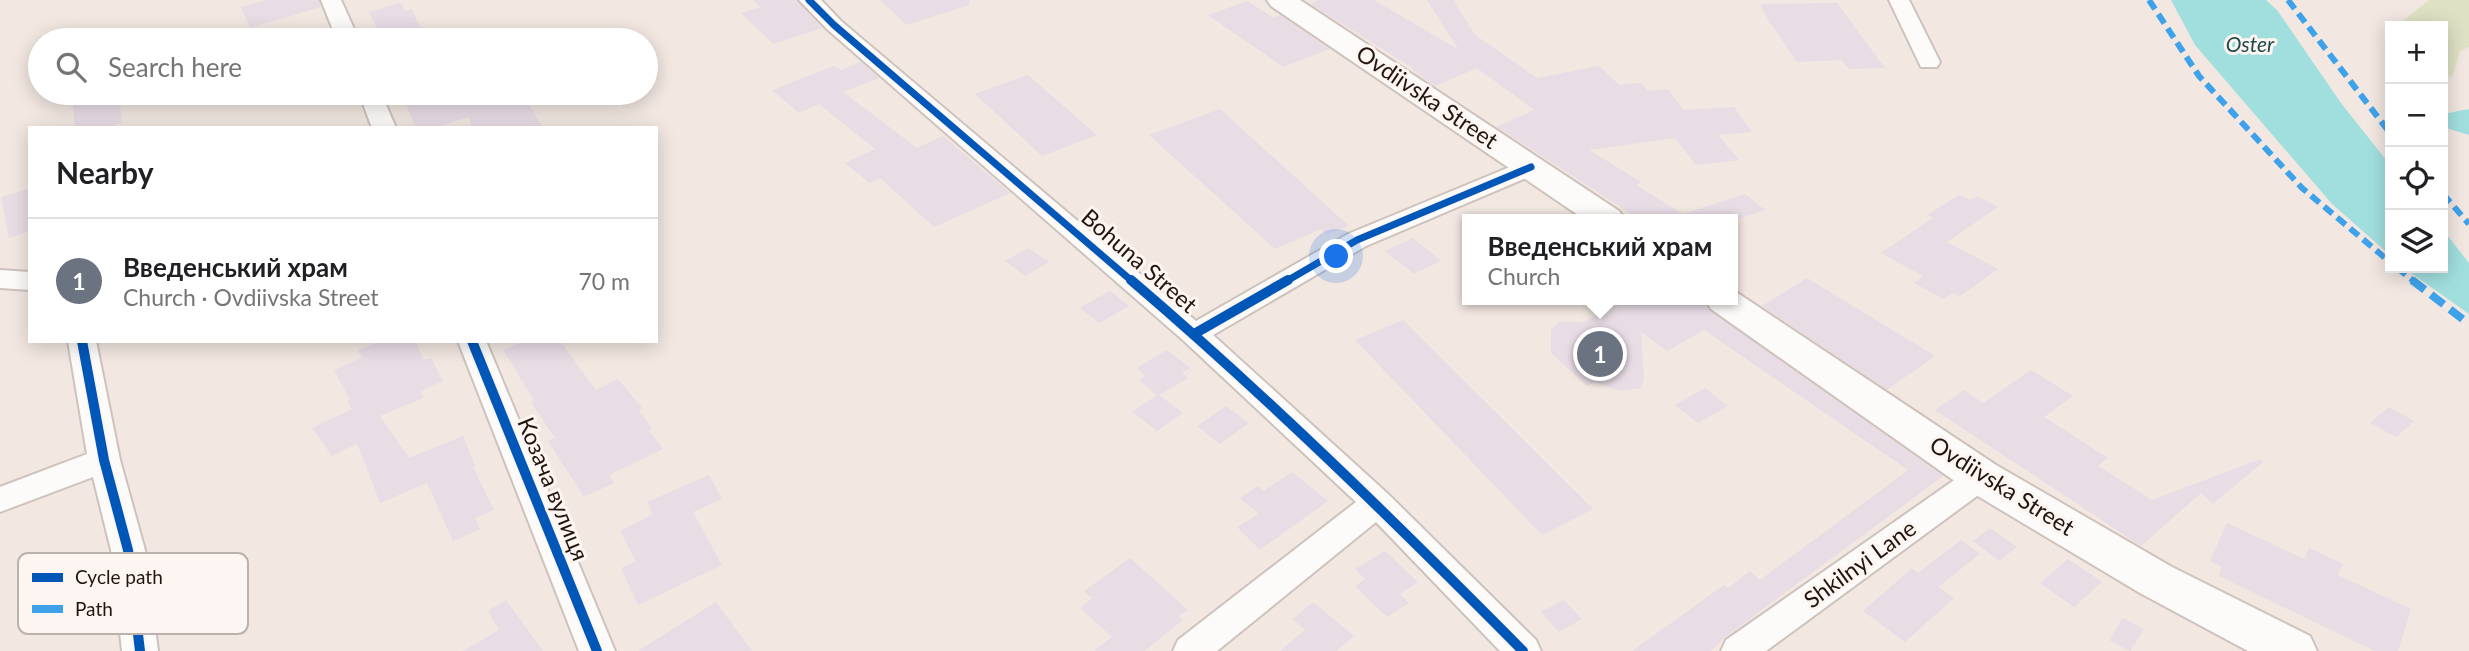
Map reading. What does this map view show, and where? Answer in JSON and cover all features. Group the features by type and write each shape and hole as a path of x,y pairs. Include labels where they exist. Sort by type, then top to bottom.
{"main road":[{"name":"Ovdiivska Street","path":"1281,0 1600,214"},
{"name":"Ovdiivska Street","path":"1731,305 1981,477 2156,580 2293,651"}],"street":[{"path":"331,0 343,28"},
{"name":"Bohuna Street","path":"809,0 834,25 1194,334 1377,503 1523,651"},
{"path":"1899,0 1929,62"},
{"path":"375,105 383,126"},
{"path":"1194,334 1357,240 1531,167"},
{"path":"0,279 28,281"},
{"path":"82,343 104,460 128,553"},
{"name":"Козача вулиця","path":"473,343 597,651"},
{"path":"0,500 104,460"},
{"name":"Shkilnyi Lane","path":"1739,651 1981,477"},
{"path":"1191,651 1377,503"}],"green space":[{"path":"2429,0 2469,0 2469,47 2460,51 2452,78 2448,75 2448,21 2403,21"}],"water":[{"name":"Oster","path":"2171,0 2266,0 2277,10 2341,103 2385,159 2385,251 2332,204 2195,45"},
{"path":"2469,109 2469,135 2448,129 2448,113"},
{"path":"2448,236 2469,263 2469,314 2411,273 2448,273"}],"building":[{"path":"266,0 319,0 321,7 250,28 241,7"},
{"path":"753,0 796,0 822,28 773,44 741,13 761,7"},
{"path":"880,0 969,0 969,5 907,25"},
{"path":"1319,0 1374,0 1459,50 1427,0 1453,0 1475,35 1537,78 1599,66 1619,85 1641,83 1648,91 1667,89 1684,110 1734,107 1752,132 1718,135 1739,160 1696,165 1675,138 1589,150 1641,182 1636,185 1683,214 1631,214 1497,127 1534,110 1477,68 1435,86 1411,69 1413,68 1310,4"},
{"path":"1248,1 1273,18 1280,15 1330,49 1283,67 1208,15"},
{"path":"400,3 406,11 412,9 420,28 376,28 369,12"},
{"path":"1837,3 1885,68 1849,69 1841,60 1797,62 1760,4"},
{"path":"861,62 879,78 843,92 917,148 943,136 1010,193 934,227 880,178 870,183 845,163 875,149 819,104 799,113 772,90 834,66 841,70"},
{"path":"1028,75 1097,135 1042,156 975,94"},
{"path":"73,105 120,105 122,123 115,126 75,126"},
{"path":"406,105 529,105 542,126 471,126 469,117 440,126 415,126"},
{"path":"1220,109 1349,226 1327,234 1321,229 1275,249 1149,135"},
{"path":"28,189 28,232 9,238 1,197"},
{"path":"1745,194 1765,210 1738,219 1738,214 1683,214"},
{"path":"1959,195 1970,200 1977,196 1998,207 1947,242 1998,269 1959,297 1952,293 1943,299 1914,283 1923,276 1881,253 1933,218 1927,215"},
{"path":"1413,238 1441,261 1414,274 1385,251"},
{"path":"1028,248 1049,262 1025,276 1005,261"},
{"path":"1807,278 1935,356 1887,390 1762,306"},
{"path":"1110,291 1129,306 1099,323 1080,308"},
{"path":"1616,305 1703,305 1943,476 1724,638 1711,651 1632,651 1724,585 1728,588 1750,571 1760,580 1908,470 1704,330 1667,351 1641,332 1644,380 1640,388 1620,391 1595,382 1587,386 1551,353 1551,330 1559,322 1584,322"},
{"path":"1403,320 1593,509 1542,535 1355,340"},
{"path":"376,343 416,343 424,360 431,358 443,381 420,391 423,398 380,416 409,458 463,436 475,466 473,467 494,510 475,518 480,529 453,541 427,483 380,503 357,443 332,456 312,428 352,409 334,370 362,358 358,350"},
{"path":"519,343 561,343 596,390 618,379 642,408 639,410 652,429 649,430 663,449 609,475 614,483 584,497 548,441 555,438 531,402 534,400 503,350"},
{"path":"1167,350 1190,368 1182,373 1188,378 1159,395 1183,413 1157,431 1132,412 1157,395 1139,380 1146,376 1137,368"},
{"path":"2031,370 2073,396 2044,417 2108,458 2098,466 2152,500 2261,459 2263,462 2213,504 2201,493 2141,546 1935,410 1964,390 1983,403"},
{"path":"1705,388 1728,406 1698,423 1675,405"},
{"path":"1226,406 1249,423 1220,444 1197,426"},
{"path":"2389,407 2414,421 2396,437 2370,423"},
{"path":"1292,472 1328,501 1260,550 1237,527 1259,514 1240,498 1258,486 1263,491"},
{"path":"709,475 722,499 693,512 722,565 638,605 621,568 636,561 620,531 653,514 647,502"},
{"path":"2227,523 2304,559 2309,548 2343,564 2338,575 2411,609 2398,651 2375,651 2219,576 2222,567 2210,561"},
{"path":"1990,528 2017,547 1999,561 1973,541"},
{"path":"1961,540 1980,554 1938,587 1954,598 1905,642 1863,611 1912,568 1918,573"},
{"path":"1385,551 1418,582 1400,594 1409,603 1387,617 1355,586 1365,579 1355,569"},
{"path":"1130,558 1188,610 1179,616 1183,620 1144,651 1094,651 1112,637 1080,608 1092,598 1084,591"},
{"path":"2068,559 2102,582 2074,607 2040,583"},
{"path":"506,600 543,651 463,651 499,630 488,611"},
{"path":"1564,600 1582,619 1559,632 1541,612"},
{"path":"716,602 752,651 638,651"},
{"path":"1313,602 1354,636 1336,651 1280,651 1305,630 1293,619"},
{"path":"2123,618 2144,629 2130,651 2109,640"}],"marked path":[{"path":"2149,0 2199,76 2302,188 2385,258"},
{"path":"2288,0 2385,127"},
{"path":"2448,200 2469,224"},
{"path":"2403,273 2469,324"}],"cycle path":[{"path":"809,0 834,25 1194,334 1377,503 1523,651"},
{"path":"1194,334 1357,240 1531,167"},
{"path":"82,343 104,460 128,553"},
{"path":"473,343 597,651"},
{"path":"138,634 140,651"}],"place":[{"name":"Введенський храм","path":"1600,354"}]}
